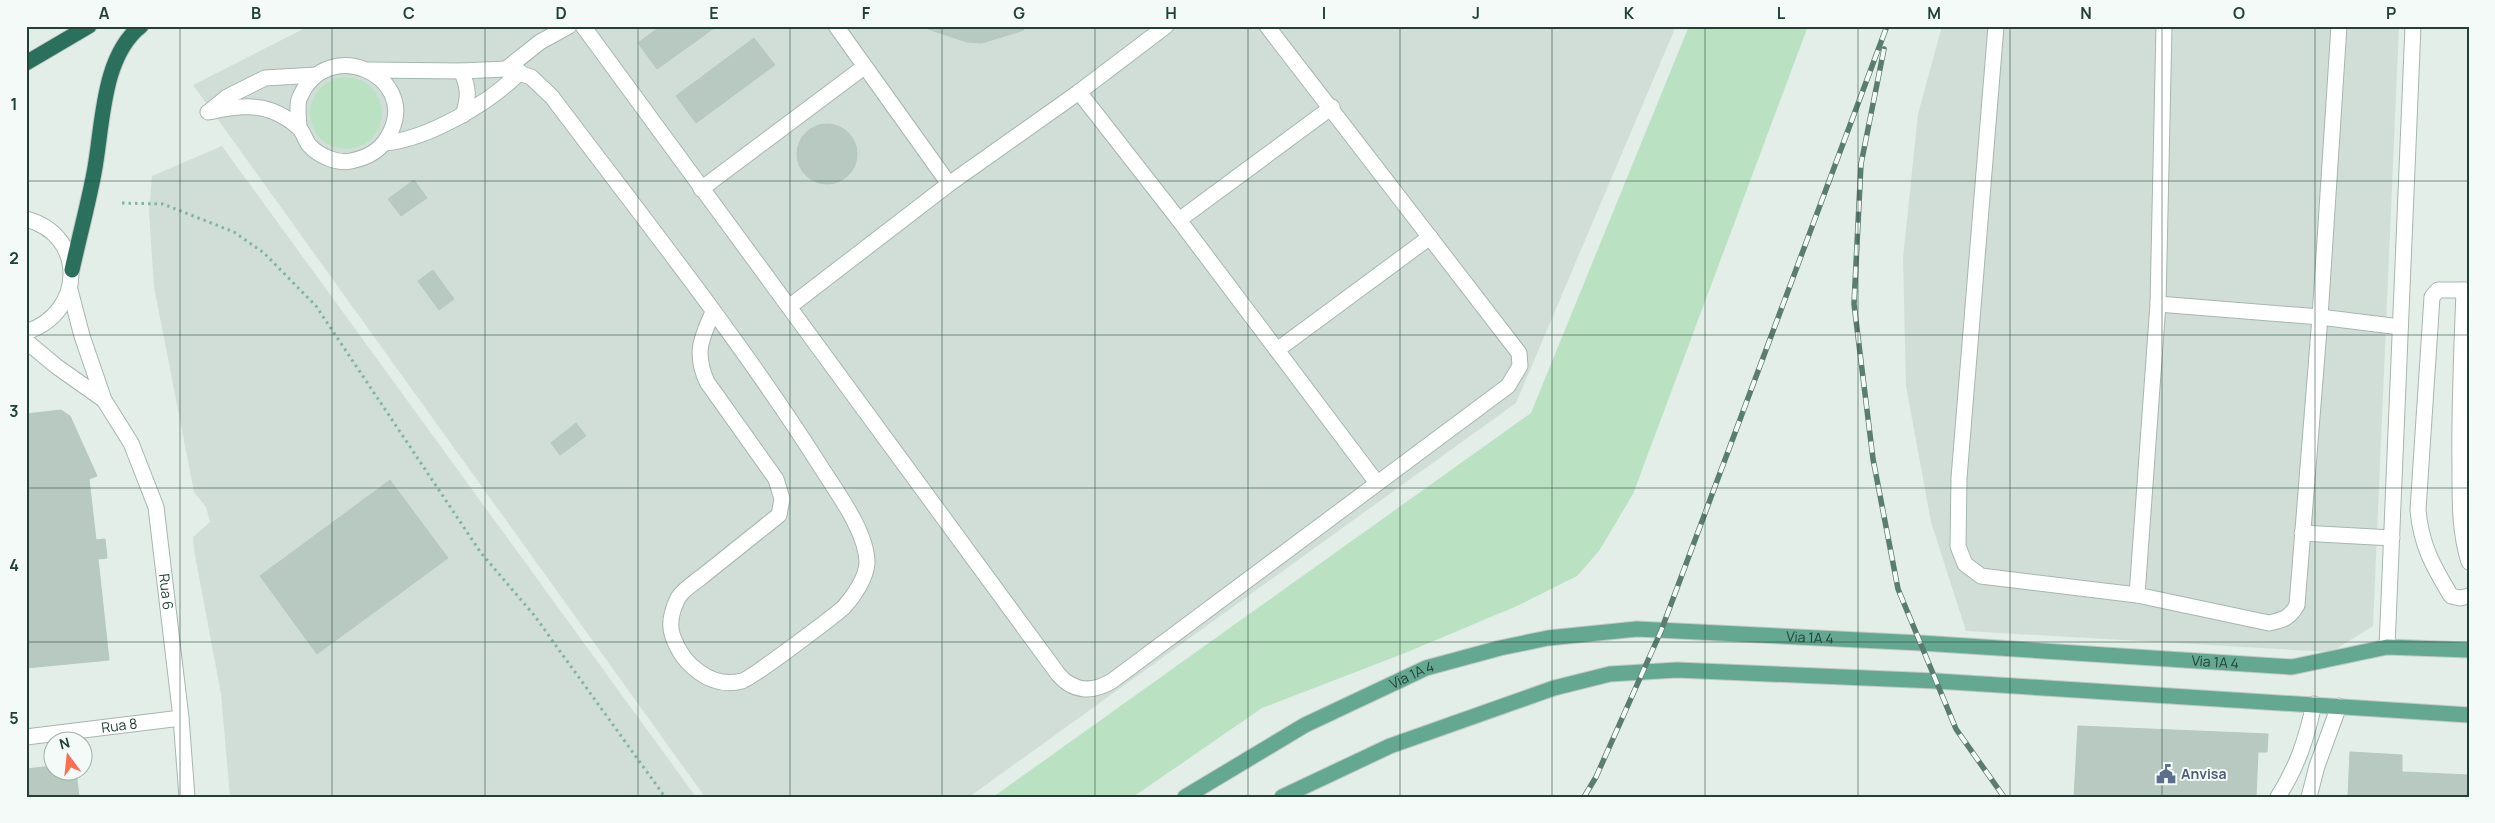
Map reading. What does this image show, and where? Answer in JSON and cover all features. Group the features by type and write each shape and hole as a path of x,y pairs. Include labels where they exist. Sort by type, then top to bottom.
{"highway":[{"path":"26,63 89,26"},
{"path":"72,270 94,174 108,82 121,51 141,26"}],"main road":[{"name":"Via 1A 4","path":"1185,797 1306,725 1426,668 1500,648 1548,638 1637,629 1921,643 2292,667 2387,647 2469,650"},
{"path":"1282,797 1390,746 1554,688 1610,674 1677,670 1936,681 2314,704 2392,712 2469,715"}],"street":[{"path":"385,143 400,142 463,115 491,98 540,42 569,26"},
{"path":"583,26 701,190 1058,674 1070,686 1092,690 1112,681 1508,386 1520,366 1519,353 1268,26"},
{"path":"836,26 949,184"},
{"path":"789,307 949,184 1079,92 1166,26"},
{"path":"1996,26 1958,478 1958,546 1965,564 1981,576 2137,595 2269,623 2282,620 2292,614 2297,605 2320,317 2339,26"},
{"path":"2137,595 2158,304 2164,26"},
{"path":"2387,647 2413,26"},
{"path":"369,70 385,83 394,102 394,124 385,143 369,156 348,162 327,158 309,146 299,128 272,111 236,107 208,112 227,97 265,78 316,74 332,66 351,64 369,70 513,71 531,77 552,97 713,312 776,397 852,517 864,547 867,564 861,584 844,606 744,680 723,683 709,679 694,668 679,653 671,633 671,616 679,596 779,515 782,499 776,479 707,382 701,368 700,341 713,312"},
{"path":"701,190 864,67"},
{"path":"461,71 468,85 468,100 463,115"},
{"path":"299,128 299,98 316,74"},
{"path":"1079,92 1179,220 1377,483"},
{"path":"1179,220 1332,107"},
{"path":"26,218 42,223 63,243 72,270 70,290 59,312 42,327 26,332"},
{"path":"1277,350 1430,237"},
{"name":"Rua 6","path":"70,290 82,336 104,400 131,443 156,507 181,718 186,797"},
{"path":"2469,562 2461,533 2460,491 2460,424 2466,290 2438,290 2432,297 2418,510 2419,526 2430,562 2451,596 2460,598 2469,596"},
{"path":"2158,304 2320,317 2400,327"},
{"name":"Rua 6","path":"26,341 56,366 104,400"},
{"path":"2302,533 2392,538"},
{"path":"2278,797 2292,775 2306,742 2314,704"},
{"path":"2309,797 2317,766 2339,706"},
{"name":"Rua 8","path":"26,737 181,718"}],"path":[{"path":"122,203 163,204 234,232 264,252 316,306 481,553 534,615 665,797"}],"shaded area":[{"path":"309,26 1676,26 1516,403 969,797 705,797 193,85"},
{"path":"1942,26 2399,26 2373,626 2331,652 1966,631 1931,522 1906,386 1903,258 1918,114"},
{"path":"222,146 696,797 230,797 221,694 193,537 210,522 206,507 194,492 154,287 149,211 152,176"}],"green space":[{"path":"1689,26 1808,26 1633,494 1599,551 1577,576 1517,606 1405,653 1262,708 1133,797 993,797 1531,413"},
{"path":"353,77 372,87 380,99 382,113 380,127 372,139 360,147 339,149 320,139 312,127 310,106 320,87 332,79"}],"building":[{"path":"661,26 717,26 657,69 638,43"},
{"path":"929,26 1023,26 1024,30 982,43 967,42 928,29"},
{"path":"754,38 775,65 696,123 676,96"},
{"path":"821,124 833,124 844,129 852,137 857,148 855,166 844,179 833,184 821,184 810,179 802,171 797,160 797,148 802,137 810,129"},
{"path":"414,180 427,198 401,216 388,199"},
{"path":"433,270 454,299 439,310 418,281"},
{"path":"61,410 70,416 97,476 89,479 96,540 105,539 107,558 98,559 109,660 26,668 26,414"},
{"path":"576,423 586,436 560,455 551,443"},
{"path":"390,480 448,558 317,654 260,576"},
{"name":"Anvisa","path":"2078,726 2268,734 2267,752 2258,752 2256,797 2074,797"},
{"path":"2350,752 2402,755 2402,772 2469,775 2469,797 2348,797"},
{"path":"42,767 42,780 77,780 79,797 26,797 26,769"}],"railway":[{"path":"1584,797 1596,777 1661,631 1887,26"},
{"path":"1884,49 1861,164 1854,304 1873,459 1898,589 1956,729 2004,797"}],"place":[{"name":"Anvisa","path":"2166,774"}]}
